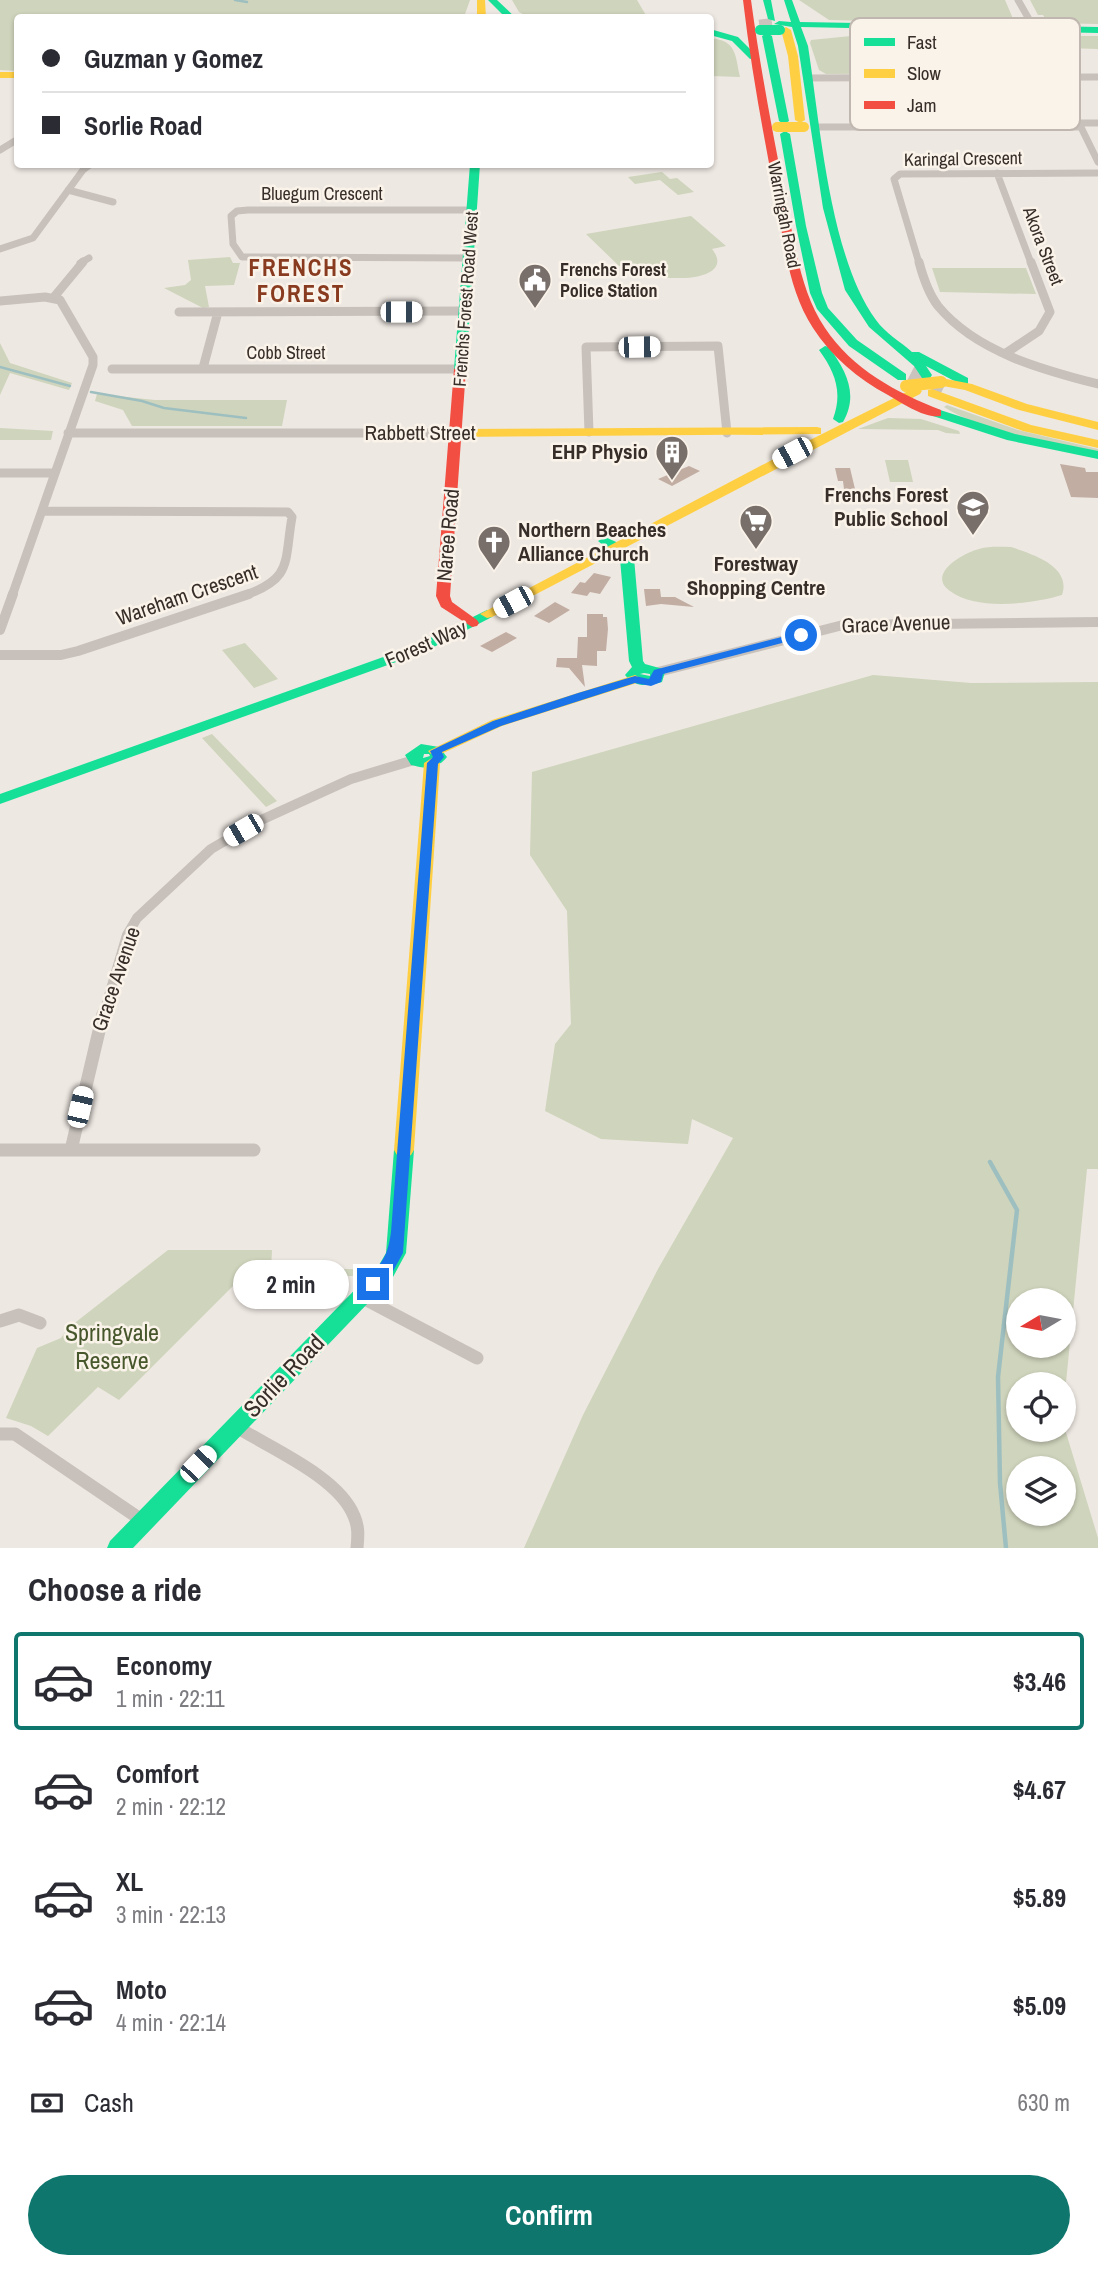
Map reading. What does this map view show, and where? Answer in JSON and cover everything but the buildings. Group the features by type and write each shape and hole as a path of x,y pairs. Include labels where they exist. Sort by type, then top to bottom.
{"main road":[{"name":"Warringah Road","path":"747,0 773,27 803,46 809,78 792,127 799,289 809,314 828,341 856,368 1003,413 1098,437"},
{"name":"Warringah Road","path":"761,0 773,27"},
{"name":"Warringah Road","path":"767,0 819,263 834,308 863,341 968,426 1098,455"},
{"name":"Warringah Road","path":"789,1 753,57 792,127 828,208 851,290 866,316 919,364 918,385"},
{"path":"789,1 808,20 818,24"},
{"path":"714,24 850,32"},
{"path":"714,31 850,25"},
{"path":"1080,30 1098,31"},
{"path":"1080,31 1098,31"},
{"path":"714,32 735,39 753,57"},
{"path":"803,46 807,38 850,33"},
{"name":"Warringah Road","path":"792,127 804,238 816,293 823,309 853,343 918,385 1016,424 1098,444"},
{"name":"Frenchs Forest Road West","path":"456,433 466,258 473,210 475,168"},
{"path":"799,289 805,321 837,366 843,380 847,400 839,419"},
{"path":"896,346 996,397"},
{"name":"Warringah Road","path":"918,385 968,387 1057,417 1098,426"},
{"name":"Forest Way","path":"0,799 383,663 872,414 918,385"},
{"name":"Forest Way","path":"612,545 839,419 918,385"},
{"path":"872,414 905,412 968,426"},
{"name":"Rabbett Street","path":"456,433 817,431"},
{"name":"Naree Road","path":"456,433 443,596 446,604 466,620"},
{"path":"612,545 627,558 637,674"},
{"name":"Forest Way","path":"0,788 466,620"},
{"path":"414,760 420,764 497,723 652,668 658,672"},
{"name":"Sorlie Road","path":"118,1548 386,1271 396,1253 434,757"}],"street":[{"path":"1018,0 1026,18"},
{"path":"809,78 850,78"},
{"path":"1080,78 1098,78"},
{"path":"1098,123 1080,125 1098,162"},
{"path":"792,127 850,127"},
{"path":"0,249 29,241 86,168"},
{"name":"Akora Street","path":"997,173 1050,312 1041,328 1006,354"},
{"name":"Karingal Crescent","path":"1098,173 904,174 895,177 894,181 931,297 971,335 1006,354 1098,384"},
{"path":"68,190 113,202"},
{"name":"Bluegum Crescent","path":"466,258 251,258 238,253 231,238 231,216 237,211 248,210 473,210"},
{"path":"54,297 80,263 89,258"},
{"path":"0,301 54,297 60,300 93,357 93,365 0,630"},
{"path":"179,312 463,311"},
{"path":"203,368 218,312"},
{"path":"589,432 586,348 718,346 727,433"},
{"name":"Cobb Street","path":"112,369 460,369"},
{"name":"Rabbett Street","path":"68,433 456,433"},
{"path":"0,473 54,473"},
{"name":"Wareham Crescent","path":"0,655 61,654 78,651 266,588 282,574 292,517 288,512 279,511 42,511"},
{"name":"Grace Avenue","path":"658,672 843,625 1098,621"},
{"name":"Grace Avenue","path":"71,1150 101,1017 127,935 137,918 211,849 259,821 351,779 414,760"},
{"path":"0,1150 254,1150"},
{"path":"361,1297 477,1358"},
{"path":"0,1321 19,1315 40,1323"},
{"path":"235,1426 334,1486 356,1516 359,1538 357,1548"},
{"path":"0,1434 15,1434 143,1521"}],"green space":[{"path":"0,0 470,0 465,14 14,14 14,71 0,70"},
{"path":"512,0 637,0 645,14 523,14"},
{"path":"799,0 1005,0 1013,18 850,18 850,20 829,20"},
{"path":"1030,0 1098,0 1098,24 1080,24 1080,18 1045,18 1038,15"},
{"path":"850,36 850,74 826,74 819,70 811,40"},
{"path":"1080,36 1098,36 1098,49 1080,48"},
{"path":"714,39 726,42 733,50 740,77 714,76"},
{"path":"662,172 670,179 677,178 694,192 678,195 660,180 635,184 628,177"},
{"path":"691,216 726,246 712,249 717,261 714,269 689,278 654,276 627,265 619,266 586,234"},
{"path":"230,257 233,263 240,263 234,285 205,286 209,307 203,308 164,288 185,285 191,280 188,260"},
{"path":"932,268 1026,268 1036,294 940,292"},
{"path":"0,343 10,363 72,383 69,390 10,373 0,395"},
{"path":"97,394 155,400 287,400 282,426 132,426 123,410 95,401"},
{"path":"947,405 1018,430 1098,449 1098,453 998,430 960,416 944,407"},
{"path":"888,418 921,419 959,431 960,434 938,430 858,429"},
{"path":"0,428 53,431 51,440 0,440"},
{"path":"885,460 908,460 913,482 890,482"},
{"path":"1011,547 1039,558 1056,569 1064,585 1062,595 1020,603 989,603 961,597 944,584 944,571 964,555 983,548"},
{"path":"245,643 278,679 254,688 222,650"},
{"path":"873,675 971,683 1098,682 1098,1169 1087,1169 1075,1288 1006,1288 1006,1358 1068,1358 1067,1372 1006,1372 1006,1442 1069,1442 1073,1456 1006,1456 1006,1526 1076,1526 1076,1466 1098,1538 1098,1548 524,1548 583,1415 658,1269 733,1138 692,1119 688,1144 601,1139 545,1111 555,1044 571,1024 567,911 530,855 532,772"},
{"path":"212,734 277,801 266,807 202,738"},
{"name":"Springvale Reserve","path":"168,1250 272,1250 271,1269 360,1269 353,1276 243,1276 119,1400 98,1387 48,1436 31,1426 6,1418 37,1348 61,1338 67,1329"}],"waterway":[{"path":"235,0 247,2"},
{"path":"0,367 70,386"},
{"path":"91,392 142,401 164,408 246,418"},
{"path":"990,1162 1017,1210 998,1377 1000,1483 1006,1548"}],"tunnel":[{"path":"765,19 767,36"},
{"path":"911,373 943,389"}],"traffic: fast":[{"path":"492,0 508,14"},
{"path":"767,0 772,19"},
{"path":"788,0 803,46 828,208 851,290 873,325 919,364 926,375"},
{"path":"779,24 850,25"},
{"path":"760,30 780,30"},
{"path":"1080,30 1098,30"},
{"path":"714,33 735,39 753,57"},
{"path":"767,36 784,121"},
{"path":"785,134 801,226 816,293 823,309 853,343 902,377"},
{"path":"460,369 475,168"},
{"path":"825,350 836,366 845,392 839,419"},
{"path":"915,355 964,381"},
{"path":"937,413 1012,437 1098,455"},
{"path":"605,541 618,548 627,558 636,661 640,668"},
{"path":"0,799 419,649 487,614"},
{"path":"644,668 658,672 657,679 643,681 632,675 634,671 644,668"},
{"path":"421,749 434,750 439,757 430,764 417,762 413,755 421,749"},
{"path":"118,1548 386,1271 396,1253 404,1150"}],"traffic: slow":[{"path":"481,0 482,14"},
{"path":"786,30 793,56 800,120"},
{"path":"0,75 14,75"},
{"path":"777,127 804,127"},
{"path":"941,382 968,387 1023,407 1098,426"},
{"path":"906,386 941,382"},
{"path":"487,614 916,391"},
{"path":"932,393 1027,428 1098,444"},
{"path":"456,433 817,431"},
{"path":"436,751 497,723 635,679"},
{"path":"404,1150 432,763"}],"traffic: jam":[{"path":"747,0 762,103 791,252 810,313 829,342 855,368 887,390 937,413"},
{"path":"460,369 443,596 446,604 472,623"}],"place":[{"name":"Frenchs Forest Police Station","path":"535,310"},
{"name":"EHP Physio","path":"672,482"},
{"name":"Frenchs Forest Public School","path":"973,537"},
{"name":"Forestway Shopping Centre","path":"756,551"},
{"name":"Northern Beaches Alliance Church","path":"494,572"}],"district":[{"name":"FRENCHS FOREST","path":"301,281"}],"route":[{"path":"373,1284 386,1271 396,1253 432,763 439,757 436,751 497,723 582,695 635,679 642,683 651,683 659,677 658,672 801,635"}]}
